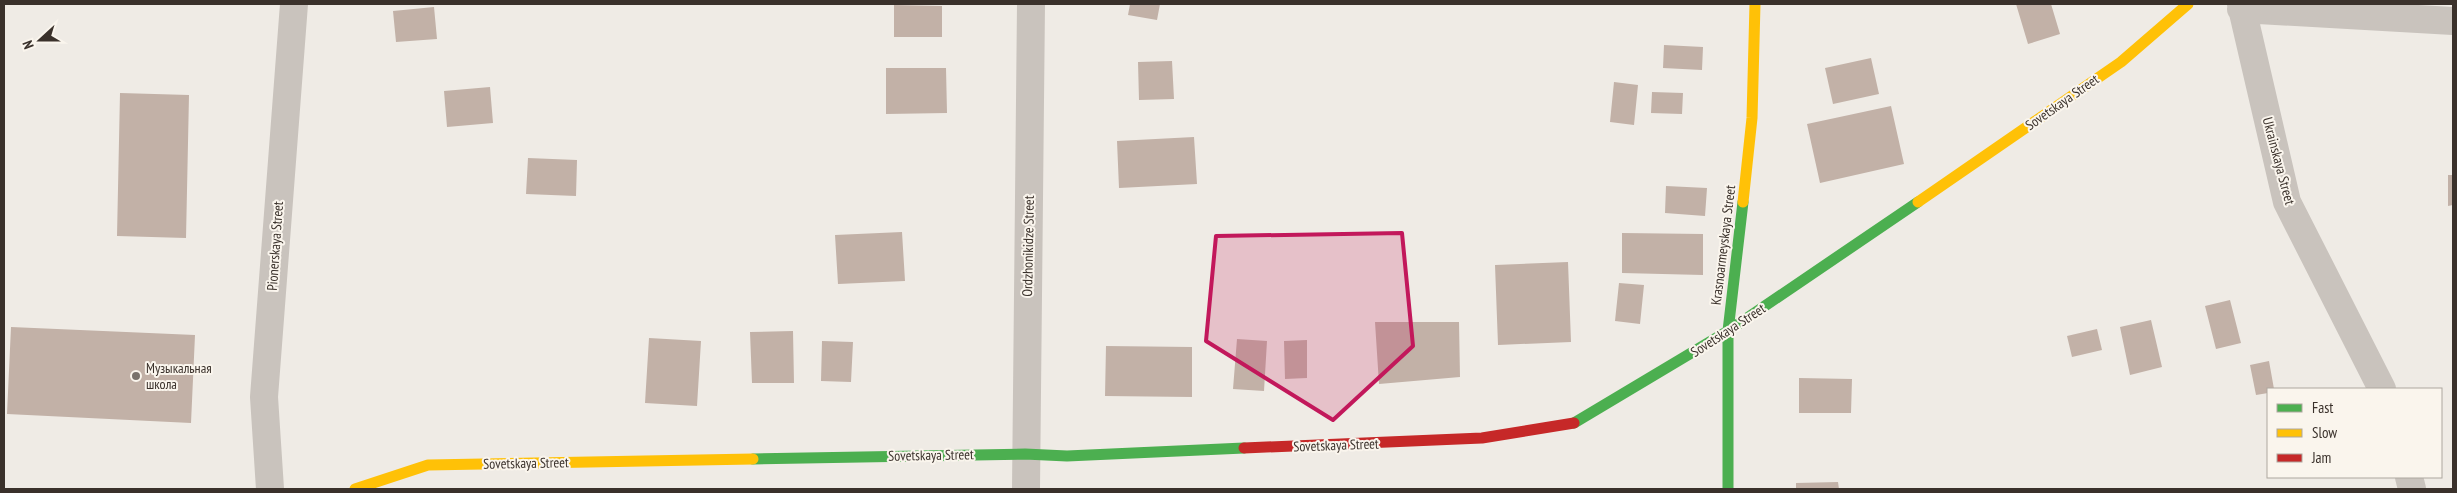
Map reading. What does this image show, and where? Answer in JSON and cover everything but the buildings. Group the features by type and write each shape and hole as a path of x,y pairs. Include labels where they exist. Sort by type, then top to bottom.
{"street":[{"name":"Pionerskaya Street","path":"270,489 264,396 294,4"},
{"name":"Ordzhonikidze Street","path":"1026,489 1031,4"},
{"name":"Krasnoarmeyskaya Street","path":"1728,489 1728,331 1752,118 1755,4"},
{"name":"Sovetskaya Street","path":"355,489 428,465 1025,454 1067,456 1482,438 1577,423 1728,331 2120,62 2188,4"},
{"path":"2241,6 2453,20"},
{"name":"Ukrainskaya Street","path":"2241,6 2287,202 2381,388"}],"highlighted area":[{"path":"1402,233 1413,346 1333,420 1206,341 1216,236"}],"traffic: fast":[{"path":"1728,489 1728,331 1743,202"},
{"path":"1574,423 1728,331 1918,202"},
{"path":"753,459 1025,454 1067,456 1244,448"}],"traffic: slow":[{"path":"1743,202 1752,118 1755,4"},
{"path":"1918,202 2121,62 2188,4"},
{"path":"355,489 428,465 753,459"}],"traffic: jam":[{"path":"1244,448 1482,438 1574,423"}],"place":[{"name":"Музыкальная школа","path":"136,376"}]}
